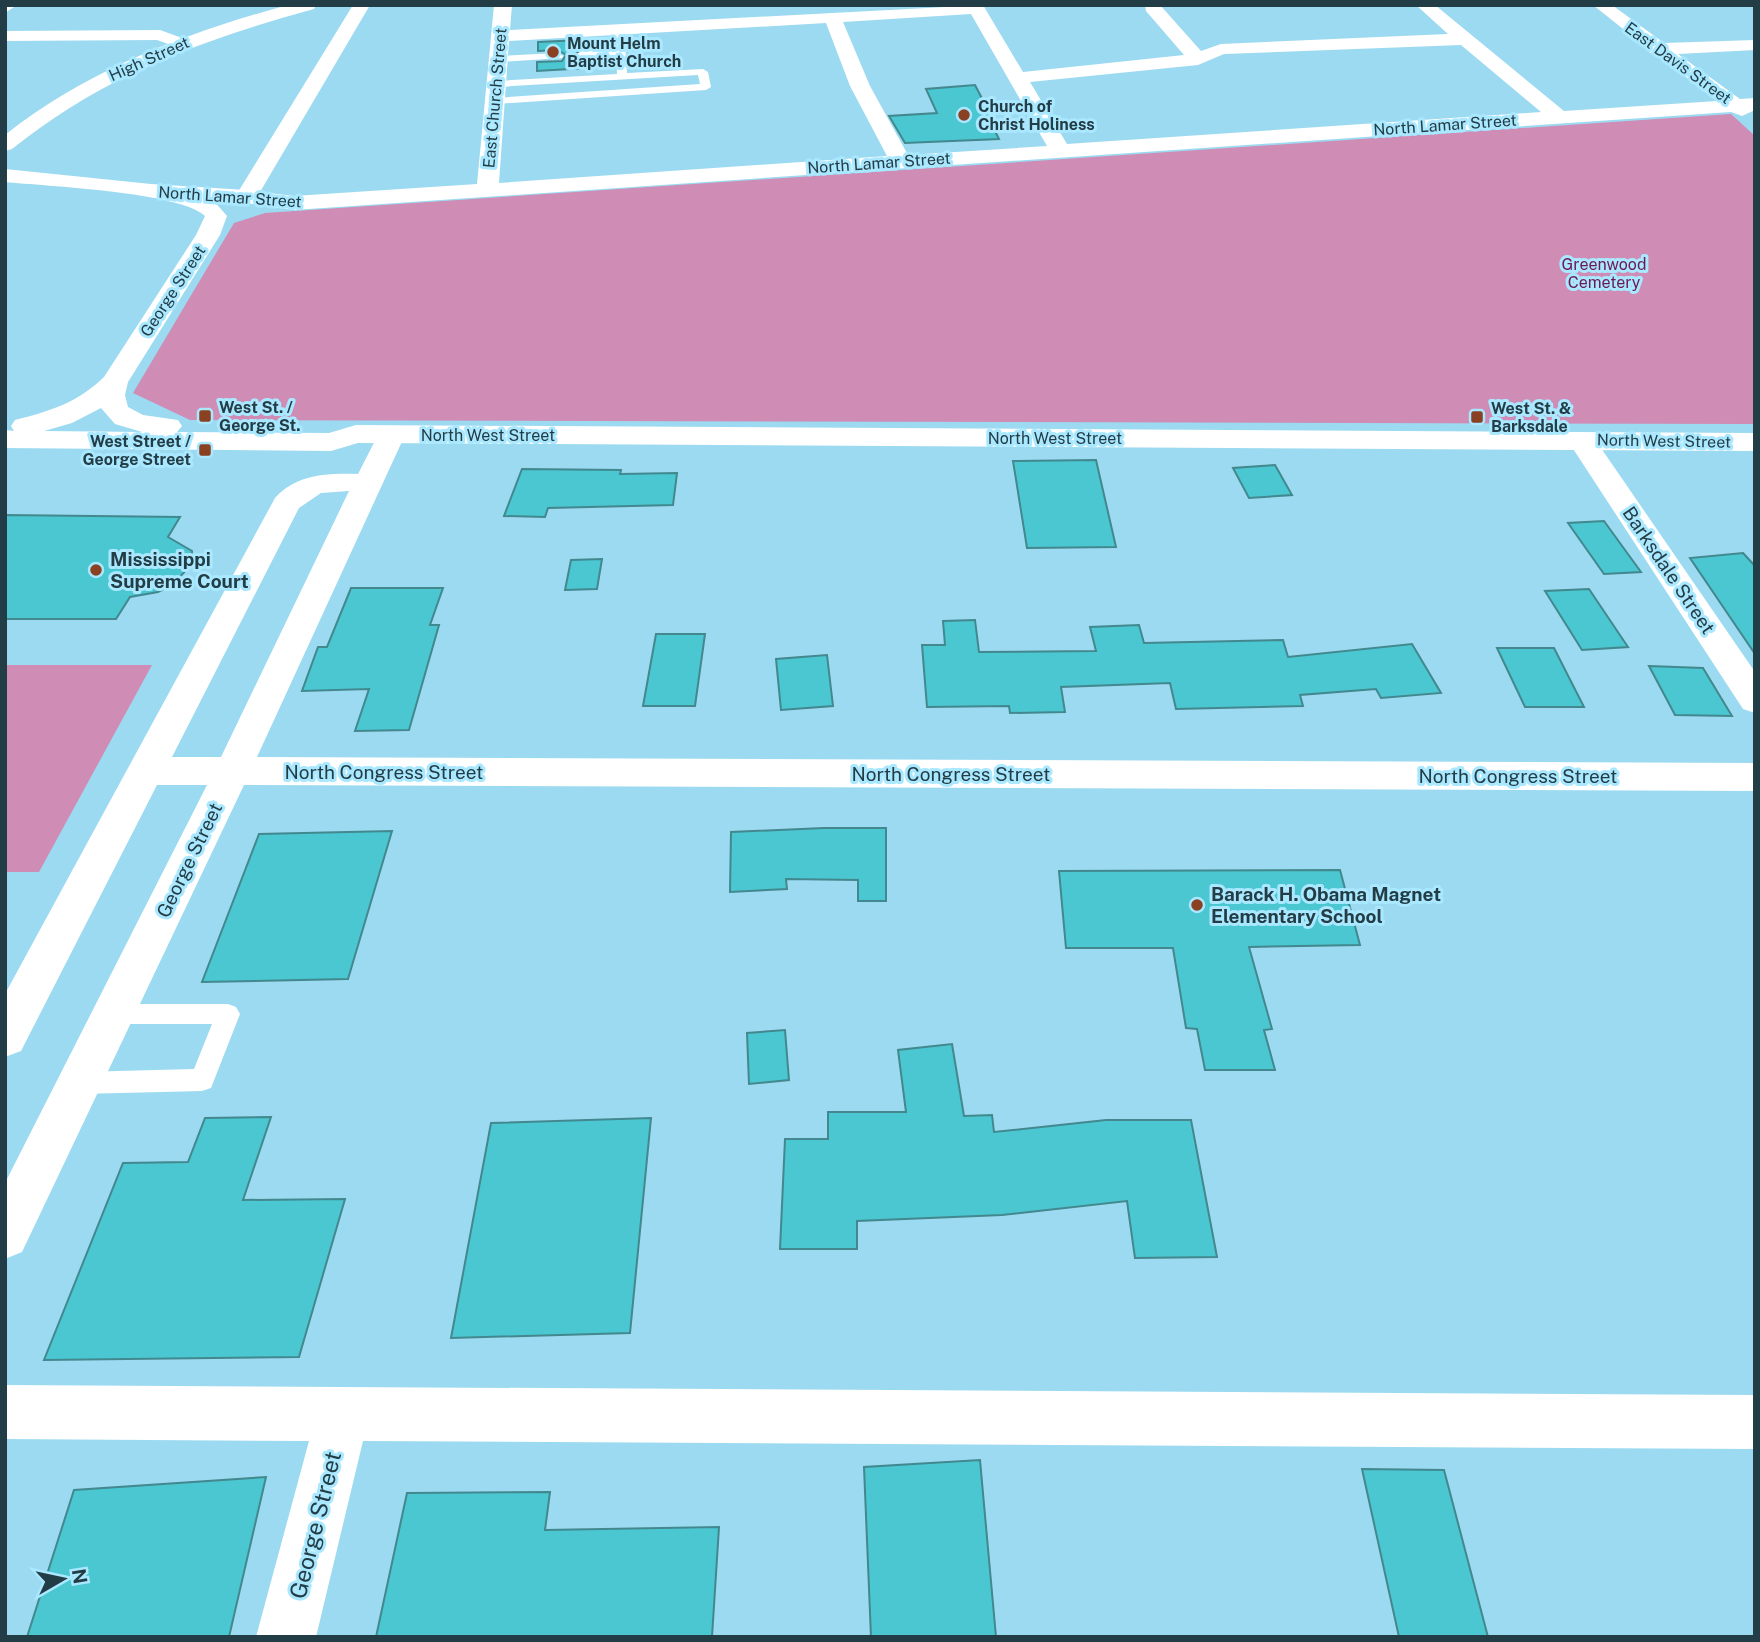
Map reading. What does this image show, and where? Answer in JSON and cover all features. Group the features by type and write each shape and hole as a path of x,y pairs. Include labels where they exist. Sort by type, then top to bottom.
{"street":[{"name":"High Street","path":"5,145 29,124 120,70 179,43 307,5"},
{"path":"208,235 256,199 362,5"},
{"name":"East Church Street","path":"487,190 503,5"},
{"path":"1424,5 1559,117"},
{"name":"East Davis Street","path":"1601,5 1656,49 1746,105 1755,122"},
{"path":"500,36 975,7 1061,151"},
{"path":"1152,7 1198,60"},
{"path":"832,17 860,86 901,162"},
{"path":"5,36 160,35 179,43"},
{"path":"1017,78 1198,60 1221,49 1464,39"},
{"path":"1656,49 1755,45"},
{"name":"North Lamar Street","path":"5,175 294,203 1746,105"},
{"path":"150,191 213,209 216,216 208,235"},
{"name":"George Street","path":"5,426 43,423 77,412 102,394 114,382 208,235"},
{"name":"North West Street","path":"114,382 110,400 114,410 122,417 147,425 336,425 374,434"},
{"name":"George Street","path":"5,1235 232,772 369,483 374,434"},
{"name":"North West Street","path":"5,439 309,442 374,434 1755,442"},
{"name":"Barksdale Street","path":"1583,440 1755,700"},
{"path":"5,1037 294,493 305,486 320,483 369,483"},
{"name":"North Congress Street","path":"148,771 1755,777"},
{"path":"5,1412 1755,1422"},
{"name":"George Street","path":"286,1637 343,1414"}],"lane":[{"path":"618,29 622,76"},
{"path":"582,54 620,52"},
{"path":"498,59 558,56"},
{"path":"703,72 706,87 495,93 622,76 703,72"},
{"path":"80,1083 202,1080 228,1014 114,1014"}],"green space":[{"name":"Greenwood Cemetery","path":"1731,114 1755,136 1755,424 190,420 133,393 234,223 265,213"},
{"path":"5,665 152,665 39,872 5,872"}],"building":[{"path":"603,39 603,47 582,48 575,55 582,60 604,58 604,67 537,71 537,62 562,61 566,55 558,50 538,51 538,42"},
{"name":"Church of Christ Holiness","path":"975,85 999,131 995,131 999,139 905,143 889,116 937,113 926,89"},
{"path":"1096,460 1116,547 1027,548 1013,461"},
{"path":"1275,465 1292,495 1249,498 1233,468"},
{"path":"522,469 621,470 620,474 677,473 673,505 548,508 545,517 504,516"},
{"name":"Mississippi Supreme Court","path":"5,515 180,517 168,537 192,551 191,565 172,585 158,592 130,597 116,619 5,619"},
{"path":"1604,521 1641,572 1604,574 1568,523"},
{"path":"1743,553 1755,566 1755,654 1690,558"},
{"path":"602,559 597,589 565,590 571,560"},
{"path":"351,588 443,588 430,625 439,625 409,730 355,731 369,689 302,691 318,647 327,647"},
{"path":"1589,589 1628,647 1582,650 1545,591"},
{"path":"975,620 979,652 1096,651 1090,627 1139,625 1144,643 1283,640 1288,657 1412,644 1441,693 1381,698 1376,689 1300,695 1303,706 1176,709 1170,683 1061,687 1065,712 1010,713 1009,706 927,707 922,645 945,645 943,621"},
{"path":"656,634 705,634 695,706 643,706"},
{"path":"1497,648 1554,648 1584,707 1525,707"},
{"path":"827,655 833,706 781,710 776,659"},
{"path":"1649,666 1703,668 1732,716 1675,715"},
{"path":"886,828 886,901 858,901 858,880 786,879 787,889 730,892 731,832"},
{"path":"392,831 348,979 202,982 259,834"},
{"path":"1340,870 1360,945 1249,947 1272,1029 1264,1030 1275,1070 1205,1070 1197,1029 1186,1028 1173,948 1066,948 1059,871"},
{"path":"785,1030 789,1080 749,1084 747,1033"},
{"path":"952,1044 964,1116 992,1115 994,1132 1106,1120 1191,1120 1217,1257 1135,1258 1127,1201 1002,1215 857,1221 857,1249 780,1249 785,1139 828,1139 828,1112 906,1112 898,1050"},
{"path":"271,1117 243,1200 345,1199 299,1357 44,1360 123,1163 188,1162 205,1118"},
{"path":"651,1118 630,1333 451,1338 491,1123"},
{"path":"980,1460 996,1637 871,1637 864,1467"},
{"path":"1362,1469 1444,1470 1488,1637 1399,1637"},
{"path":"266,1477 229,1637 27,1637 74,1490"},
{"path":"550,1492 545,1530 719,1527 712,1637 376,1637 407,1493"}],"place":[{"name":"Mount Helm Baptist Church","path":"553,52"},
{"name":"Church of Christ Holiness","path":"964,115"},
{"name":"West St. / George St.","path":"205,416"},
{"name":"West St. & Barksdale","path":"1477,417"},
{"name":"West Street / George Street","path":"205,450"},
{"name":"Mississippi Supreme Court","path":"96,570"},
{"name":"Barack H. Obama Magnet Elementary School","path":"1197,905"}]}
